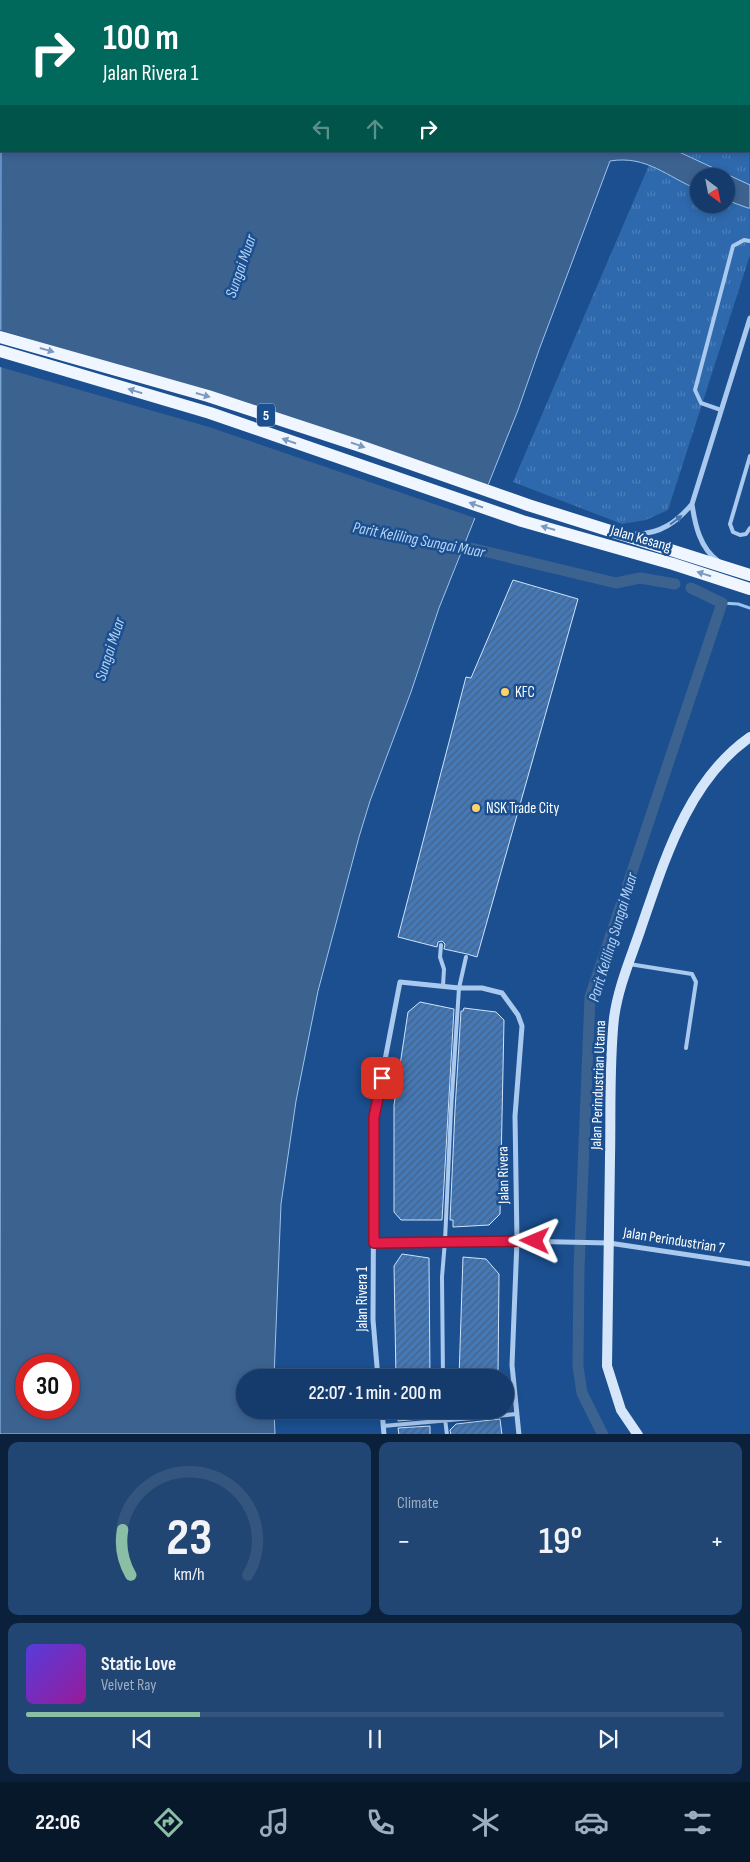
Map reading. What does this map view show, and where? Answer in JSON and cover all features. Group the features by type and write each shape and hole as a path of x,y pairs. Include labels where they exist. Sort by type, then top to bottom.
{"main road":[{"name":"Jalan Kesang","path":"0,337 208,396 360,446 528,505 750,575"},
{"name":"Jalan Kesang","path":"0,351 210,413 522,521 673,564 750,589"}],"street":[{"path":"623,534 648,534 666,527 680,518 692,504 750,318"},
{"path":"692,504 695,524 703,545 716,559 733,570"},
{"name":"Jalan Perindustrian Utama","path":"638,1434 621,1410 607,1366 611,1072 614,1017 620,989 664,862 686,814 696,794 725,759 750,737"},
{"name":"Jalan Rivera 1","path":"377,1369 372,1320 374,1117 400,982 459,988"},
{"name":"Jalan Rivera","path":"459,988 482,988 502,994 518,1015 522,1026 515,1116 517,1240 512,1365 519,1434"},
{"name":"Jalan Perindustrian 7","path":"374,1243 517,1240 609,1243 750,1264"},
{"path":"383,1419 384,1434"}],"lane":[{"path":"721,410 701,403 695,390 733,246 744,240 750,241"},
{"path":"750,456 730,524 733,532 740,535 746,534 750,528"},
{"path":"441,945 440,957 444,969 443,986"},
{"path":"443,1369 442,1277 446,1241 451,1110 459,988 466,957"},
{"path":"629,964 692,974 694,976 696,982 686,1048"},
{"path":"383,1426 517,1414"},
{"path":"445,1420 446,1434"}],"green space":[{"path":"655,152 749,152 750,255 668,510 646,520 622,524 513,482"}],"water":[{"name":"Sungai Muar","path":"1,152 679,152 714,168 690,168 690,186 646,164 623,160 610,161 518,410 439,608 411,692 370,801 318,991 296,1101 281,1204 274,1369 236,1369 236,1419 274,1419 275,1434 0,1434"},
{"path":"735,178 750,185 750,208 735,203"}],"pier":[{"path":"0,330 203,392 490,485 478,519 209,427 0,367"}],"building":[{"name":"NSK Trade City","path":"513,580 578,599 477,957 444,949 445,944 442,941 438,942 437,947 398,937 466,677 471,678"},
{"path":"420,1002 454,1009 442,1220 401,1220 394,1212 394,1105 408,1012"},
{"path":"464,1008 496,1012 504,1020 500,1214 489,1225 453,1227 453,1220 450,1220 455,1110 461,1011"},
{"path":"402,1254 429,1258 430,1369 396,1369 394,1266"},
{"path":"463,1257 486,1259 499,1274 498,1369 459,1369"},
{"path":"398,1419 419,1419 398,1421"},
{"path":"500,1419 502,1434 451,1434 450,1430 456,1424"},
{"path":"430,1426 430,1434 399,1434 398,1428"}],"waterway":[{"name":"Parit Keliling Sungai Muar","path":"450,543 616,583 640,578 675,584"},
{"name":"Parit Keliling Sungai Muar","path":"602,1434 582,1393 578,1366 579,1269 590,997 722,603 691,588"},
{"path":"722,603 738,604 750,608"}],"place":[{"name":"KFC","path":"505,692"},
{"name":"NSK Trade City","path":"476,808"}],"route":[{"path":"382,1078 374,1117 374,1243 535,1241"}]}
